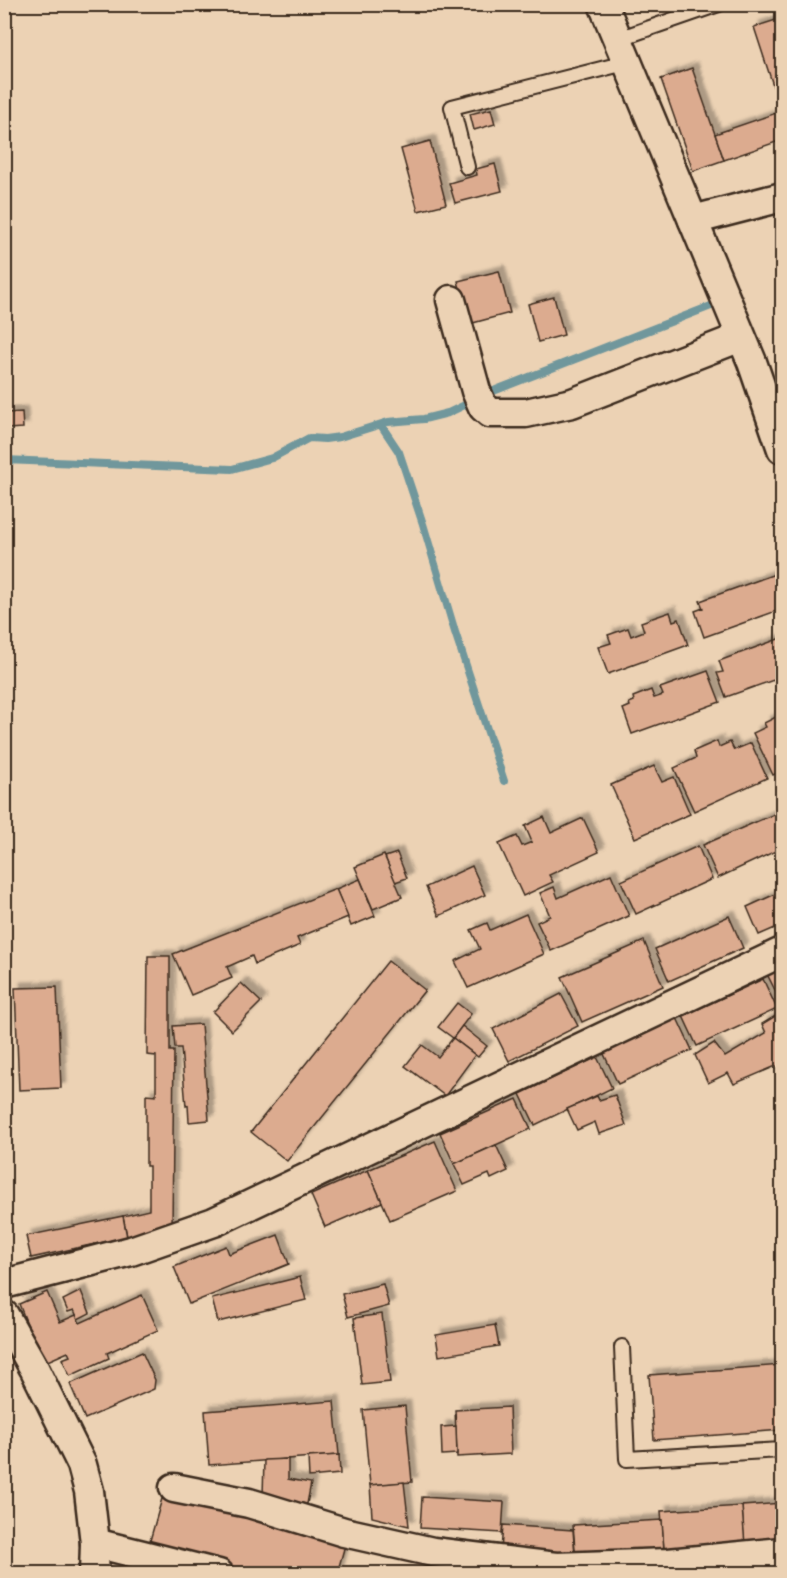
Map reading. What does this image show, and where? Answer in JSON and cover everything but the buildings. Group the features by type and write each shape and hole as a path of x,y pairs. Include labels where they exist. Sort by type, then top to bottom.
{"street":[{"path":"603,4 741,337 783,449"},
{"path":"693,220 783,196"},
{"path":"451,300 480,399 490,413 526,413 572,403 741,337"},
{"path":"4,1284 131,1251 214,1222 783,951"},
{"path":"4,1315 34,1368 82,1465 89,1491 95,1543 94,1574"},
{"path":"174,1488 249,1503 344,1532 433,1552 556,1567 668,1563 783,1552"},
{"path":"95,1543 219,1574"}],"lane":[{"path":"467,167 452,107 623,51 719,4"},
{"path":"622,1347 627,1459 783,1450"}],"waterway":[{"path":"4,460 232,469 272,458 309,438 340,437 388,422 424,419 448,413 496,390 711,306"},
{"path":"381,425 399,452 504,781"}]}
